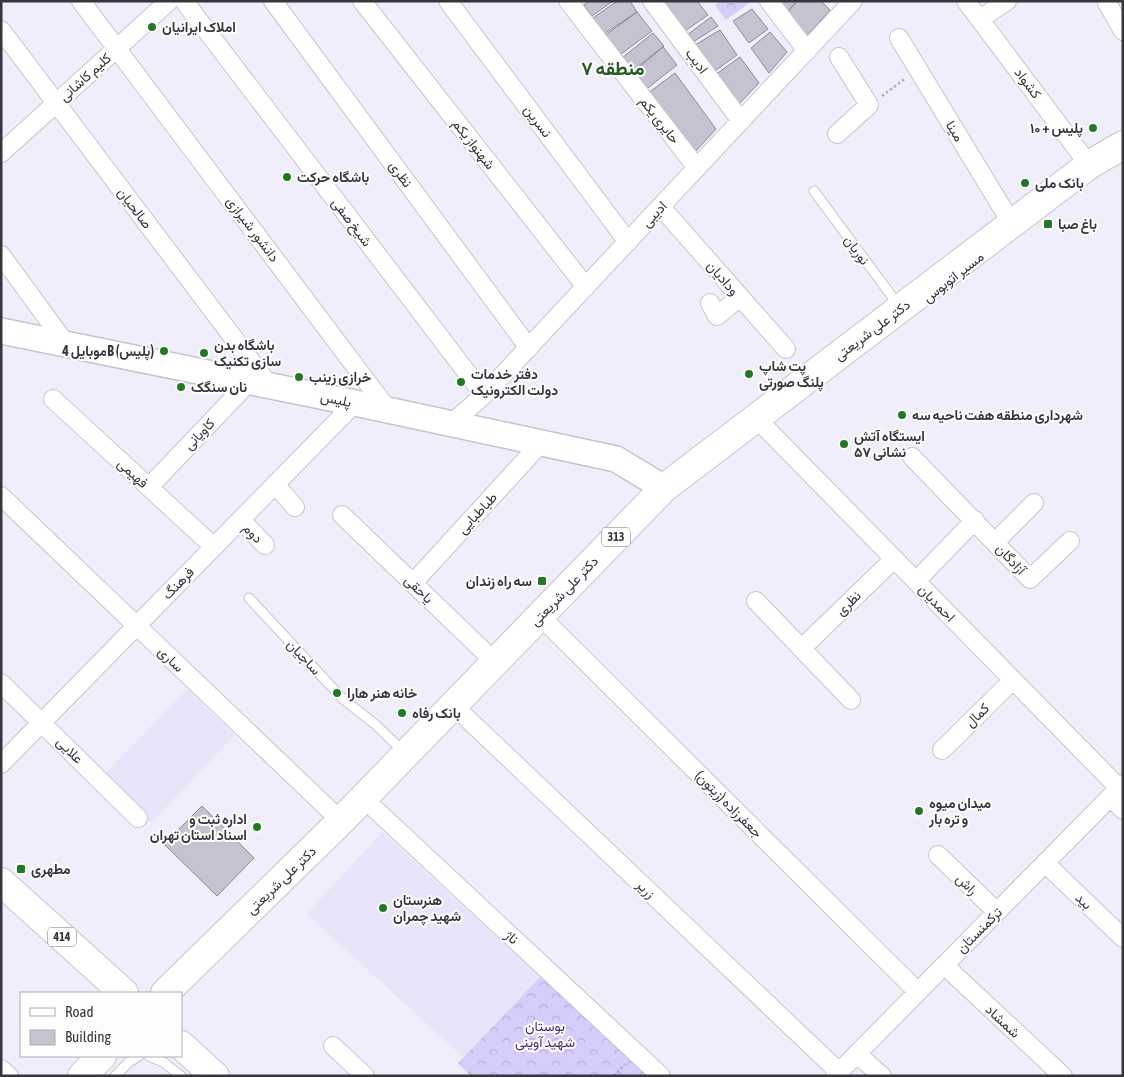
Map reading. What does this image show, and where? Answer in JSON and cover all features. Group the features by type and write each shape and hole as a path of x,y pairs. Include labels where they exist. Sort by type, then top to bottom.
{"main road":[{"name":"دکتر علی شریعتی","path":"166,992 341,821 664,488 760,421 900,308 1089,165 1123,144"},
{"name":"پلیس","path":"1,331 260,383 616,460 664,488"},
{"name":"414","path":"1,882 123,992"},
{"path":"182,1046 215,1076"},
{"path":"82,1076 101,1057"}],"street":[{"name":"دانشور شیرازی","path":"81,1 388,410"},
{"name":"کلیم کاشانی","path":"1,153 169,1"},
{"name":"شیخ صفی","path":"184,1 484,395"},
{"name":"نظری","path":"273,1 529,348"},
{"name":"شهنواز یکم","path":"362,1 586,286"},
{"name":"نسرین","path":"448,1 628,242"},
{"name":"حایری یکم","path":"568,1 697,168"},
{"name":"ادیب","path":"652,1 741,121"},
{"path":"769,1 807,51"},
{"name":"کشواد","path":"966,1 1089,165"},
{"path":"980,19 1007,1"},
{"name":"ادیبی","path":"452,424 484,395 529,348 850,3"},
{"path":"1107,3 1123,31"},
{"name":"صالحیان","path":"1,30 260,383"},
{"name":"مینا","path":"899,38 1012,224"},
{"path":"837,134 869,105 839,57"},
{"name":"ودادیان","path":"661,207 786,349"},
{"path":"1,255 66,344"},
{"path":"710,303 716,316 740,297"},
{"name":"کاویانی","path":"149,488 260,383"},
{"name":"فهیمی","path":"53,399 214,547"},
{"name":"فرهنگ","path":"1,764 355,403"},
{"name":"احمدیان","path":"760,421 1013,680 1119,795"},
{"name":"طباطبایی","path":"412,583 541,443"},
{"name":"آزادگان","path":"912,457 1030,579 1070,540"},
{"path":"275,484 295,507"},
{"name":"ساری","path":"1,496 341,821"},
{"path":"995,542 1034,503"},
{"name":"یاحقی","path":"342,515 495,662"},
{"name":"دوم","path":"240,520 265,545"},
{"path":"916,581 975,520"},
{"name":"نظری","path":"802,647 894,559"},
{"path":"756,601 851,700"},
{"name":"جعفرزاده (زیتون)","path":"540,616 918,992"},
{"name":"کمال","path":"942,750 1013,680"},
{"name":"علایی","path":"1,683 138,818"},
{"name":"زریر","path":"454,705 837,1074"},
{"name":"ترکمنستان","path":"837,1074 1045,863 1119,795"},
{"name":"ناژ","path":"363,798 660,1076"},
{"name":"راش","path":"938,855 997,912"},
{"name":"بید","path":"1045,863 1123,938"},
{"name":"شمشاد","path":"944,965 1063,1076"},
{"path":"333,1046 365,1076"},
{"path":"857,1054 882,1076"},
{"path":"1,1068 9,1076"}],"lane":[{"name":"مسیر اتوبوس","path":"760,421 1091,172 1123,153"},
{"name":"نوریان","path":"814,191 900,308"},
{"name":"ساجیان","path":"249,598 343,699 376,725 406,754"},
{"path":"115,1076 129,1062 137,1057"},
{"path":"151,1057 163,1062 181,1076"}],"path":[{"path":"869,105 918,69"}],"shaded area":[{"path":"187,689 235,735 151,823 102,777"},
{"path":"382,832 540,977 463,1057 307,914"}],"green space":[{"path":"721,1 752,1 726,20 715,5"},
{"name":"بوستان شهید آوینی","path":"544,973 651,1076 471,1076 458,1063"}],"building":[{"path":"589,1 613,1 592,16 584,5"},
{"path":"617,1 630,1 637,12 604,34 593,18"},
{"path":"658,1 697,1 708,15 682,33"},
{"path":"773,1 797,1 785,15"},
{"path":"797,1 821,1 830,10 805,38 785,15"},
{"path":"752,9 768,29 749,43 733,21"},
{"path":"637,12 652,31 617,57 603,37"},
{"path":"711,17 718,26 693,42 687,35"},
{"path":"720,30 737,55 712,73 695,45"},
{"path":"770,32 787,52 769,73 751,48"},
{"path":"653,33 664,46 632,71 622,58"},
{"path":"663,47 677,65 644,91 631,74"},
{"path":"740,57 759,83 738,105 715,75"},
{"path":"675,73 716,129 695,152 643,97"},
{"path":"202,806 254,858 217,896 164,844"}],"place":[{"name":"املاک ایرانیان","path":"152,27"},
{"name":"پلیس + ۱۰","path":"1093,128"},
{"name":"باشگاه حرکت","path":"287,177"},
{"name":"بانک ملی","path":"1025,183"},
{"name":"باغ صبا","path":"1048,224"},
{"name":"موبایل 4B (پلیس)","path":"164,351"},
{"name":"باشگاه بدن سازی تکنیک","path":"204,353"},
{"name":"پت شاپ پلنگ صورتی","path":"749,374"},
{"name":"خرازی زینب","path":"299,377"},
{"name":"دفتر خدمات دولت الکترونیک","path":"461,382"},
{"name":"نان سنگک","path":"181,387"},
{"name":"شهرداری منطقه هفت ناحیه سه","path":"902,415"},
{"name":"ایستگاه آتش نشانی ۵۷","path":"844,444"},
{"name":"سه راه زندان","path":"542,581"},
{"name":"خانه هنر هارا","path":"337,693"},
{"name":"بانک رفاه","path":"402,713"},
{"name":"میدان میوه و تره بار","path":"919,811"},
{"name":"اداره ثبت و اسناد استان تهران","path":"257,827"},
{"name":"مطهری","path":"21,869"},
{"name":"هنرستان شهید چمران","path":"383,908"}],"district":[{"name":"منطقه ۷","path":"613,68"}]}
